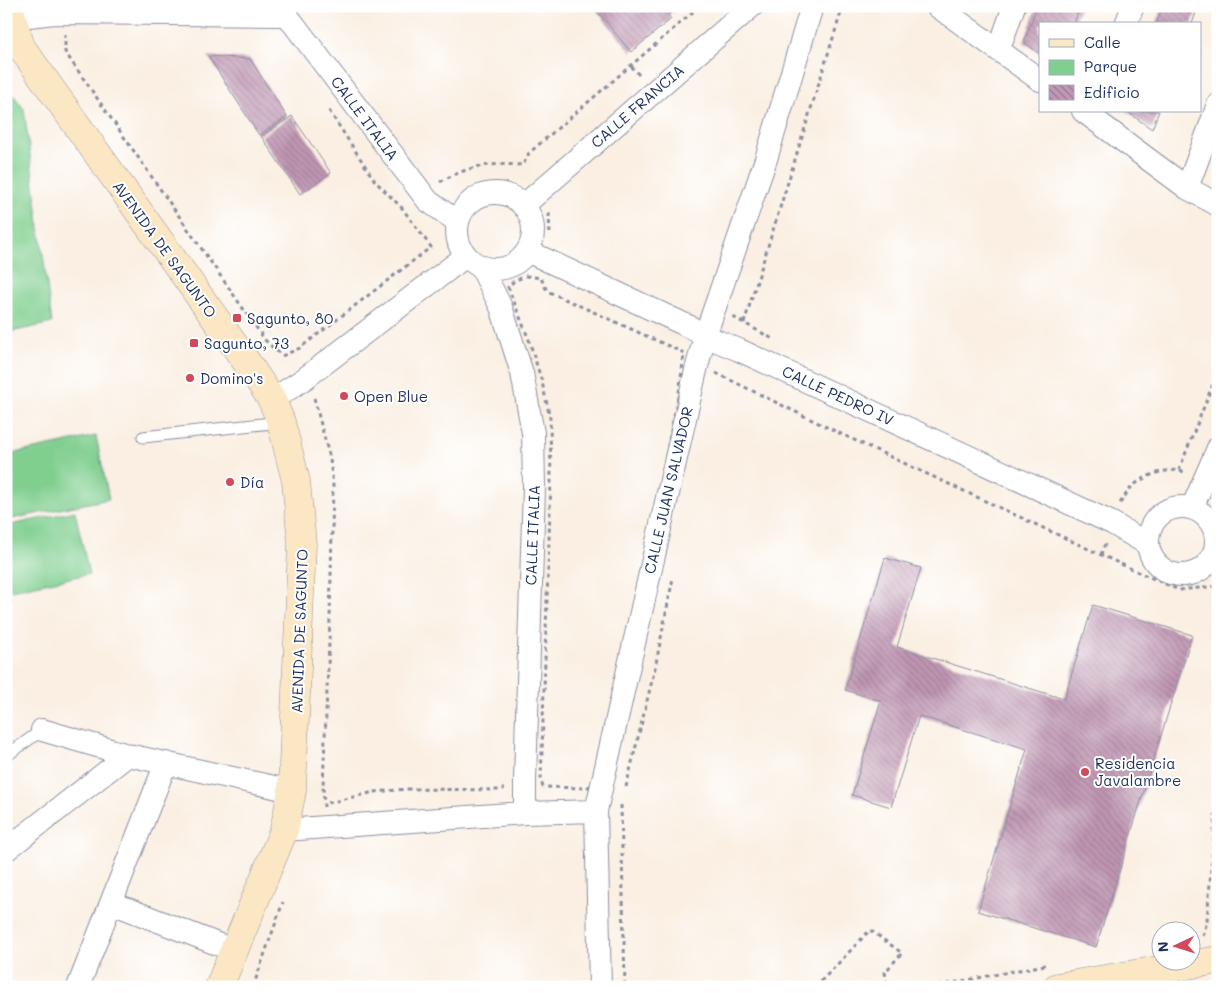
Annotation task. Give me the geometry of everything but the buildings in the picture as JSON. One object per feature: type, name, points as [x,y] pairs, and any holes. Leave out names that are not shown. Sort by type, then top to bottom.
[{"type":"main road","name":"AVENIDA DE SAGUNTO","points":[[11,12],[21,47],[250,367],[276,411],[296,481],[302,544],[292,791],[284,830],[220,987]]},
{"type":"main road","points":[[1057,987],[1218,960]]},
{"type":"street","name":"CALLE FRANCIA","points":[[522,206],[752,6]]},
{"type":"street","name":"CALLE JUAN SALVADOR","points":[[600,987],[596,811],[705,336],[766,159],[812,6]]},
{"type":"street","points":[[937,6],[1039,79]]},
{"type":"street","points":[[998,49],[1014,6]]},
{"type":"street","points":[[1127,22],[1133,6]]},
{"type":"street","points":[[11,12],[283,11]]},
{"type":"street","name":"CALLE ITALIA","points":[[283,11],[428,201],[458,222]]},
{"type":"street","points":[[1187,188],[1218,105]]},
{"type":"street","points":[[1088,113],[1187,188],[1218,205]]},
{"type":"street","points":[[502,194],[514,198],[522,206],[529,216],[532,227],[532,240],[527,251],[518,261],[507,267],[494,269],[474,261],[460,246],[457,234],[458,222],[462,212],[480,196],[502,194]]},
{"type":"street","name":"CALLE PEDRO IV","points":[[527,251],[690,327],[705,336],[748,354],[1103,518],[1147,544]]},
{"type":"street","points":[[276,411],[304,380],[474,261]]},
{"type":"street","name":"CALLE ITALIA","points":[[474,261],[501,306],[522,373],[533,433],[534,486],[525,813]]},
{"type":"street","points":[[1192,508],[1218,448]]},
{"type":"street","points":[[1192,508],[1209,520],[1214,530],[1216,540],[1215,551],[1210,560],[1210,570],[1184,576],[1173,575],[1155,564],[1147,544],[1148,533],[1160,514],[1170,509],[1192,508]]},
{"type":"street","points":[[42,730],[128,755],[292,791]]},
{"type":"street","points":[[6,850],[128,755]]},
{"type":"street","points":[[78,987],[166,763]]},
{"type":"street","points":[[284,830],[525,813],[596,811]]},
{"type":"street","points":[[112,903],[234,951]]},
{"type":"lane","points":[[143,437],[276,411]]},
{"type":"lane","points":[[6,756],[42,730]]},
{"type":"path","points":[[436,184],[456,173],[479,165],[523,165],[529,153],[700,6]]},
{"type":"path","points":[[776,341],[744,323],[843,6]]},
{"type":"path","points":[[66,36],[65,52],[265,340],[282,356],[300,348],[431,247],[402,208],[375,181],[327,107]]},
{"type":"path","points":[[526,276],[541,278],[547,291],[684,354],[680,387],[646,558],[610,726],[595,782],[586,788],[543,787],[541,781],[551,479],[550,418],[542,382],[529,340],[508,287],[514,281],[526,276]]},
{"type":"path","points":[[1179,470],[1218,371]]},
{"type":"path","points":[[714,379],[716,372],[854,440],[1179,590],[1218,586]]},
{"type":"path","points":[[313,395],[330,459],[333,486],[323,786],[324,804],[321,827]]},
{"type":"path","points":[[1118,506],[1131,488],[1156,472],[1179,470],[1204,480]]},
{"type":"path","points":[[625,987],[621,805],[655,668],[675,571]]},
{"type":"path","points":[[1203,936],[1207,921],[1218,779]]},
{"type":"path","points":[[324,804],[374,792],[408,789],[502,790],[508,784]]},
{"type":"path","points":[[253,987],[284,898]]},
{"type":"path","points":[[815,987],[870,930],[902,953],[886,972],[887,986],[889,987]]},
{"type":"green space","points":[[6,85],[24,109],[52,323],[6,333]]},
{"type":"green space","points":[[96,436],[109,499],[6,520],[6,455]]},
{"type":"green space","points":[[75,511],[89,574],[6,591],[6,526]]},
{"type":"place","name":"Sagunto, 80","points":[[237,318]]},
{"type":"place","name":"Sagunto, 73","points":[[194,343]]},
{"type":"place","name":"Domino's","points":[[190,378]]},
{"type":"place","name":"Open Blue","points":[[344,396]]},
{"type":"place","name":"Día","points":[[230,482]]},
{"type":"place","name":"Residencia Javalambre","points":[[1085,772]]}]
